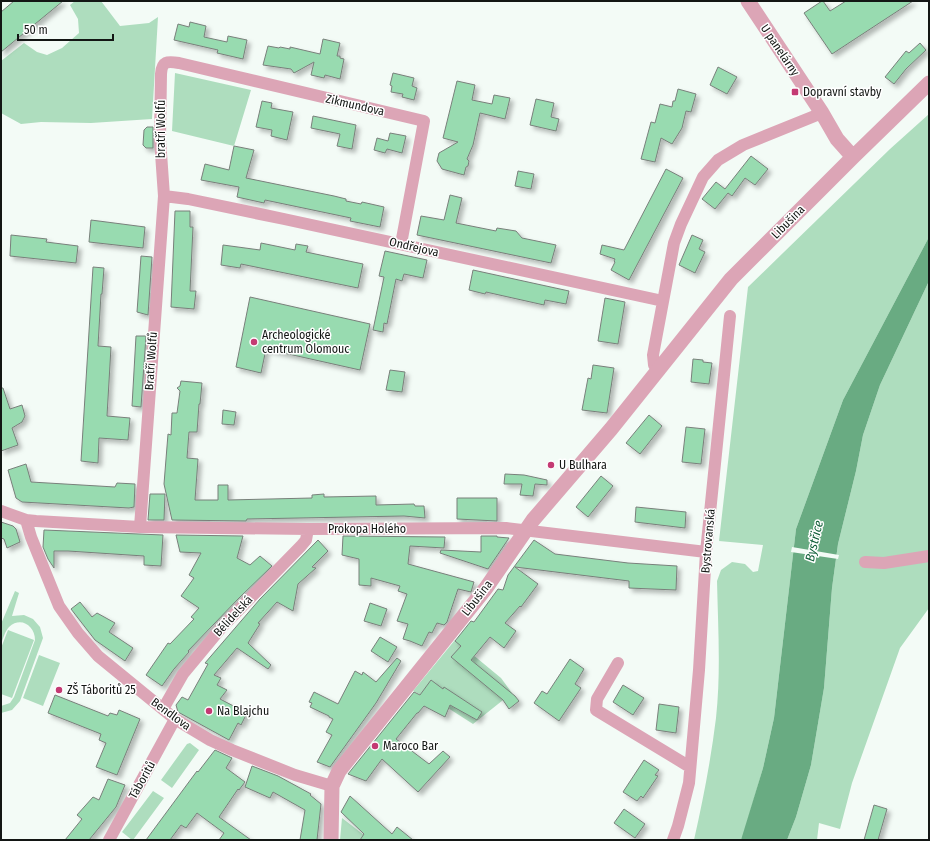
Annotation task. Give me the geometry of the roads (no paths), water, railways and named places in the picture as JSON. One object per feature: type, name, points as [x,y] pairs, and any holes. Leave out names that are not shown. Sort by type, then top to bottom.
[{"type":"street","name":"U panelárny","points":[[748,1],[822,113],[837,139],[853,157]]},
{"type":"street","name":"Zikmundova","points":[[164,64],[167,62],[179,63],[424,121],[401,244]]},
{"type":"street","name":"bratří Wolfů","points":[[164,64],[162,70],[160,139],[164,196]]},
{"type":"street","name":"Libušina","points":[[331,840],[332,786],[336,776],[481,593],[526,531],[732,279],[929,83]]},
{"type":"street","points":[[658,371],[653,361],[674,243],[697,187],[708,171],[725,155],[743,145],[822,113]]},
{"type":"street","name":"Ondřejova","points":[[164,196],[188,199],[664,301]]},
{"type":"street","name":"Bratří Wolfů","points":[[140,527],[164,196]]},
{"type":"street","name":"Bystrovanská","points":[[672,840],[678,826],[689,783],[699,670],[706,552],[730,316]]},
{"type":"street","name":"Prokopa Holého","points":[[1,511],[26,520],[140,527],[308,529],[506,528],[706,552]]},
{"type":"street","name":"Bendlova","points":[[26,520],[31,537],[59,606],[78,633],[98,656],[176,720],[210,740],[301,777],[332,786]]},
{"type":"street","name":"Bělidelská","points":[[163,709],[184,674],[222,627],[302,546],[306,540],[308,529]]},
{"type":"street","points":[[865,562],[884,563],[929,556]]},
{"type":"street","points":[[618,663],[597,699],[596,710],[690,767]]},
{"type":"street","name":"Táboritů","points":[[109,840],[176,720]]},
{"type":"water","name":"Bystřice","points":[[929,237],[929,281],[880,385],[863,435],[856,471],[838,544],[832,588],[824,688],[811,765],[796,817],[787,840],[741,840],[763,768],[774,718],[796,529],[843,400]]},
{"type":"place","name":"Dopravní stavby","points":[[795,92]]},
{"type":"place","name":"Archeologické centrum Olomouc","points":[[254,342]]},
{"type":"place","name":"U Bulhara","points":[[551,465]]},
{"type":"place","name":"ZŠ Táboritů 25","points":[[59,690]]},
{"type":"place","name":"Na Blajchu","points":[[209,711]]},
{"type":"place","name":"Maroco Bar","points":[[375,746]]}]
